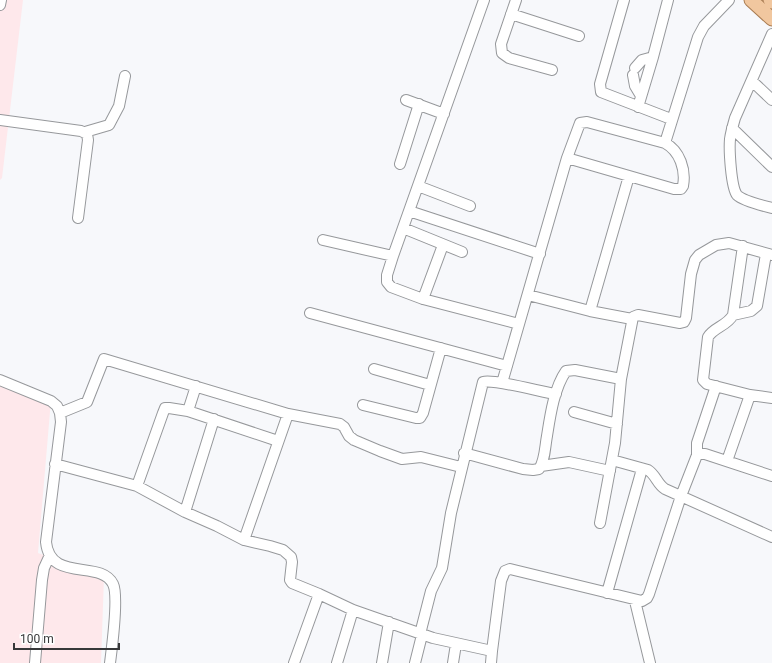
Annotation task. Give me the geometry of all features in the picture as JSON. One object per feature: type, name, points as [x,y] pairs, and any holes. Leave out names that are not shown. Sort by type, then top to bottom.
[{"type":"main road","points":[[756,2],[772,19]]},
{"type":"street","points":[[0,5],[1,0]]},
{"type":"street","points":[[484,0],[393,256],[387,275],[387,282],[389,285],[401,291],[519,324]]},
{"type":"street","points":[[516,0],[502,44],[502,53],[509,58],[552,70]]},
{"type":"street","points":[[624,0],[600,84],[600,89],[603,94],[671,119]]},
{"type":"street","points":[[638,107],[654,56],[668,0]]},
{"type":"street","points":[[665,143],[671,119],[698,37],[704,26],[729,0]]},
{"type":"street","points":[[511,14],[579,36]]},
{"type":"street","points":[[772,34],[735,118],[732,128],[730,151],[736,192],[739,197],[772,208]]},
{"type":"street","points":[[641,96],[635,86],[634,71],[642,60],[654,56]]},
{"type":"street","points":[[0,120],[85,132],[108,125],[119,106],[125,76]]},
{"type":"street","points":[[752,80],[772,100]]},
{"type":"street","points":[[406,100],[444,114]]},
{"type":"street","points":[[400,164],[418,104]]},
{"type":"street","points":[[502,383],[567,158],[580,123],[584,121],[672,146],[680,158],[684,184],[682,188],[674,189],[567,158]]},
{"type":"street","points":[[732,128],[772,167]]},
{"type":"street","points":[[78,218],[88,140],[85,132]]},
{"type":"street","points":[[590,311],[628,176]]},
{"type":"street","points":[[418,186],[470,206]]},
{"type":"street","points":[[409,211],[540,254]]},
{"type":"street","points":[[403,228],[462,252]]},
{"type":"street","points":[[324,240],[393,256]]},
{"type":"street","points":[[600,523],[615,443],[621,378],[632,319],[634,316],[638,315],[680,323],[684,322],[686,318],[690,274],[695,260],[704,252],[716,245],[729,243],[769,255],[757,306],[751,311],[733,315]]},
{"type":"street","points":[[423,298],[443,245]]},
{"type":"street","points":[[743,246],[733,315],[728,322],[712,332],[708,337],[703,380],[707,384],[750,395],[772,398]]},
{"type":"street","points":[[528,295],[590,311],[632,319]]},
{"type":"street","points":[[310,313],[507,366]]},
{"type":"street","points":[[363,405],[419,418],[423,413],[441,348]]},
{"type":"street","points":[[60,413],[87,402],[104,359],[288,414],[340,424],[354,440],[395,456],[405,459],[421,457],[461,467]]},
{"type":"street","points":[[374,369],[430,385]]},
{"type":"street","points":[[541,466],[556,394],[564,374],[569,370],[575,370],[621,378]]},
{"type":"street","points":[[0,380],[50,401],[56,406],[60,413],[60,432],[46,542],[47,550],[52,559],[67,566],[106,576],[114,585],[115,600],[110,663]]},
{"type":"street","points":[[415,663],[429,597],[442,568],[451,513],[464,453],[472,429],[483,382],[487,381],[502,383],[556,394]]},
{"type":"street","points":[[188,411],[196,386]]},
{"type":"street","points":[[490,663],[501,581],[503,574],[507,570],[514,570],[635,600],[644,600],[648,594],[681,496],[697,455],[697,443],[716,386]]},
{"type":"street","points":[[726,461],[750,395]]},
{"type":"street","points":[[137,486],[164,410],[169,408],[188,411],[278,441]]},
{"type":"street","points":[[574,412],[617,424]]},
{"type":"street","points":[[244,540],[288,414]]},
{"type":"street","points":[[185,512],[214,419]]},
{"type":"street","points":[[464,453],[523,469],[536,470],[541,466],[569,462],[610,470]]},
{"type":"street","points":[[697,455],[705,454],[772,476]]},
{"type":"street","points":[[612,460],[651,472],[661,486],[772,537]]},
{"type":"street","points":[[55,464],[137,486],[185,512],[244,540],[282,550],[291,557],[292,562],[290,580],[292,583],[353,610],[432,638],[492,651]]},
{"type":"street","points":[[607,593],[642,469]]},
{"type":"street","points":[[35,663],[42,580],[44,568],[50,555]]},
{"type":"street","points":[[294,663],[319,594]]},
{"type":"street","points":[[635,600],[650,663]]},
{"type":"street","points":[[337,663],[353,610]]},
{"type":"street","points":[[382,663],[389,622]]},
{"type":"street","points":[[453,663],[456,644]]},
{"type":"shaded area","points":[[0,0],[23,0],[2,178],[0,180]]},
{"type":"shaded area","points":[[0,386],[51,400],[38,553],[104,577],[101,663],[0,663]]}]
